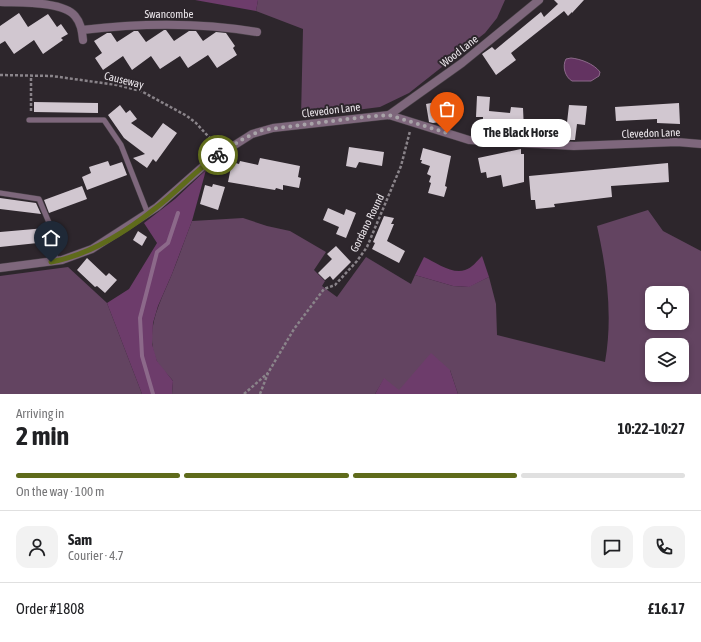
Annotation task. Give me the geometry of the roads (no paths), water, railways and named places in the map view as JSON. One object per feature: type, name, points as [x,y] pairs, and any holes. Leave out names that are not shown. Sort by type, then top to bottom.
[{"type":"street","name":"Wood Lane","points":[[389,115],[462,63],[539,0]]},
{"type":"street","points":[[0,2],[61,7],[75,16],[82,30],[83,40]]},
{"type":"street","name":"Swancombe","points":[[82,30],[139,25],[210,25],[257,32]]},
{"type":"street","name":"Clevedon Lane","points":[[0,268],[56,261],[73,257],[92,249],[148,214],[208,162],[248,136],[262,130],[389,115],[469,140],[574,146],[677,142],[701,144]]},
{"type":"lane","points":[[30,120],[104,120],[121,145],[148,214]]},
{"type":"lane","points":[[0,192],[39,199],[50,225],[56,261]]},
{"type":"waterway","points":[[153,394],[142,356],[140,318],[157,252],[168,243],[178,213]]},
{"type":"place","name":"The Black Horse","points":[[447,133]]}]
